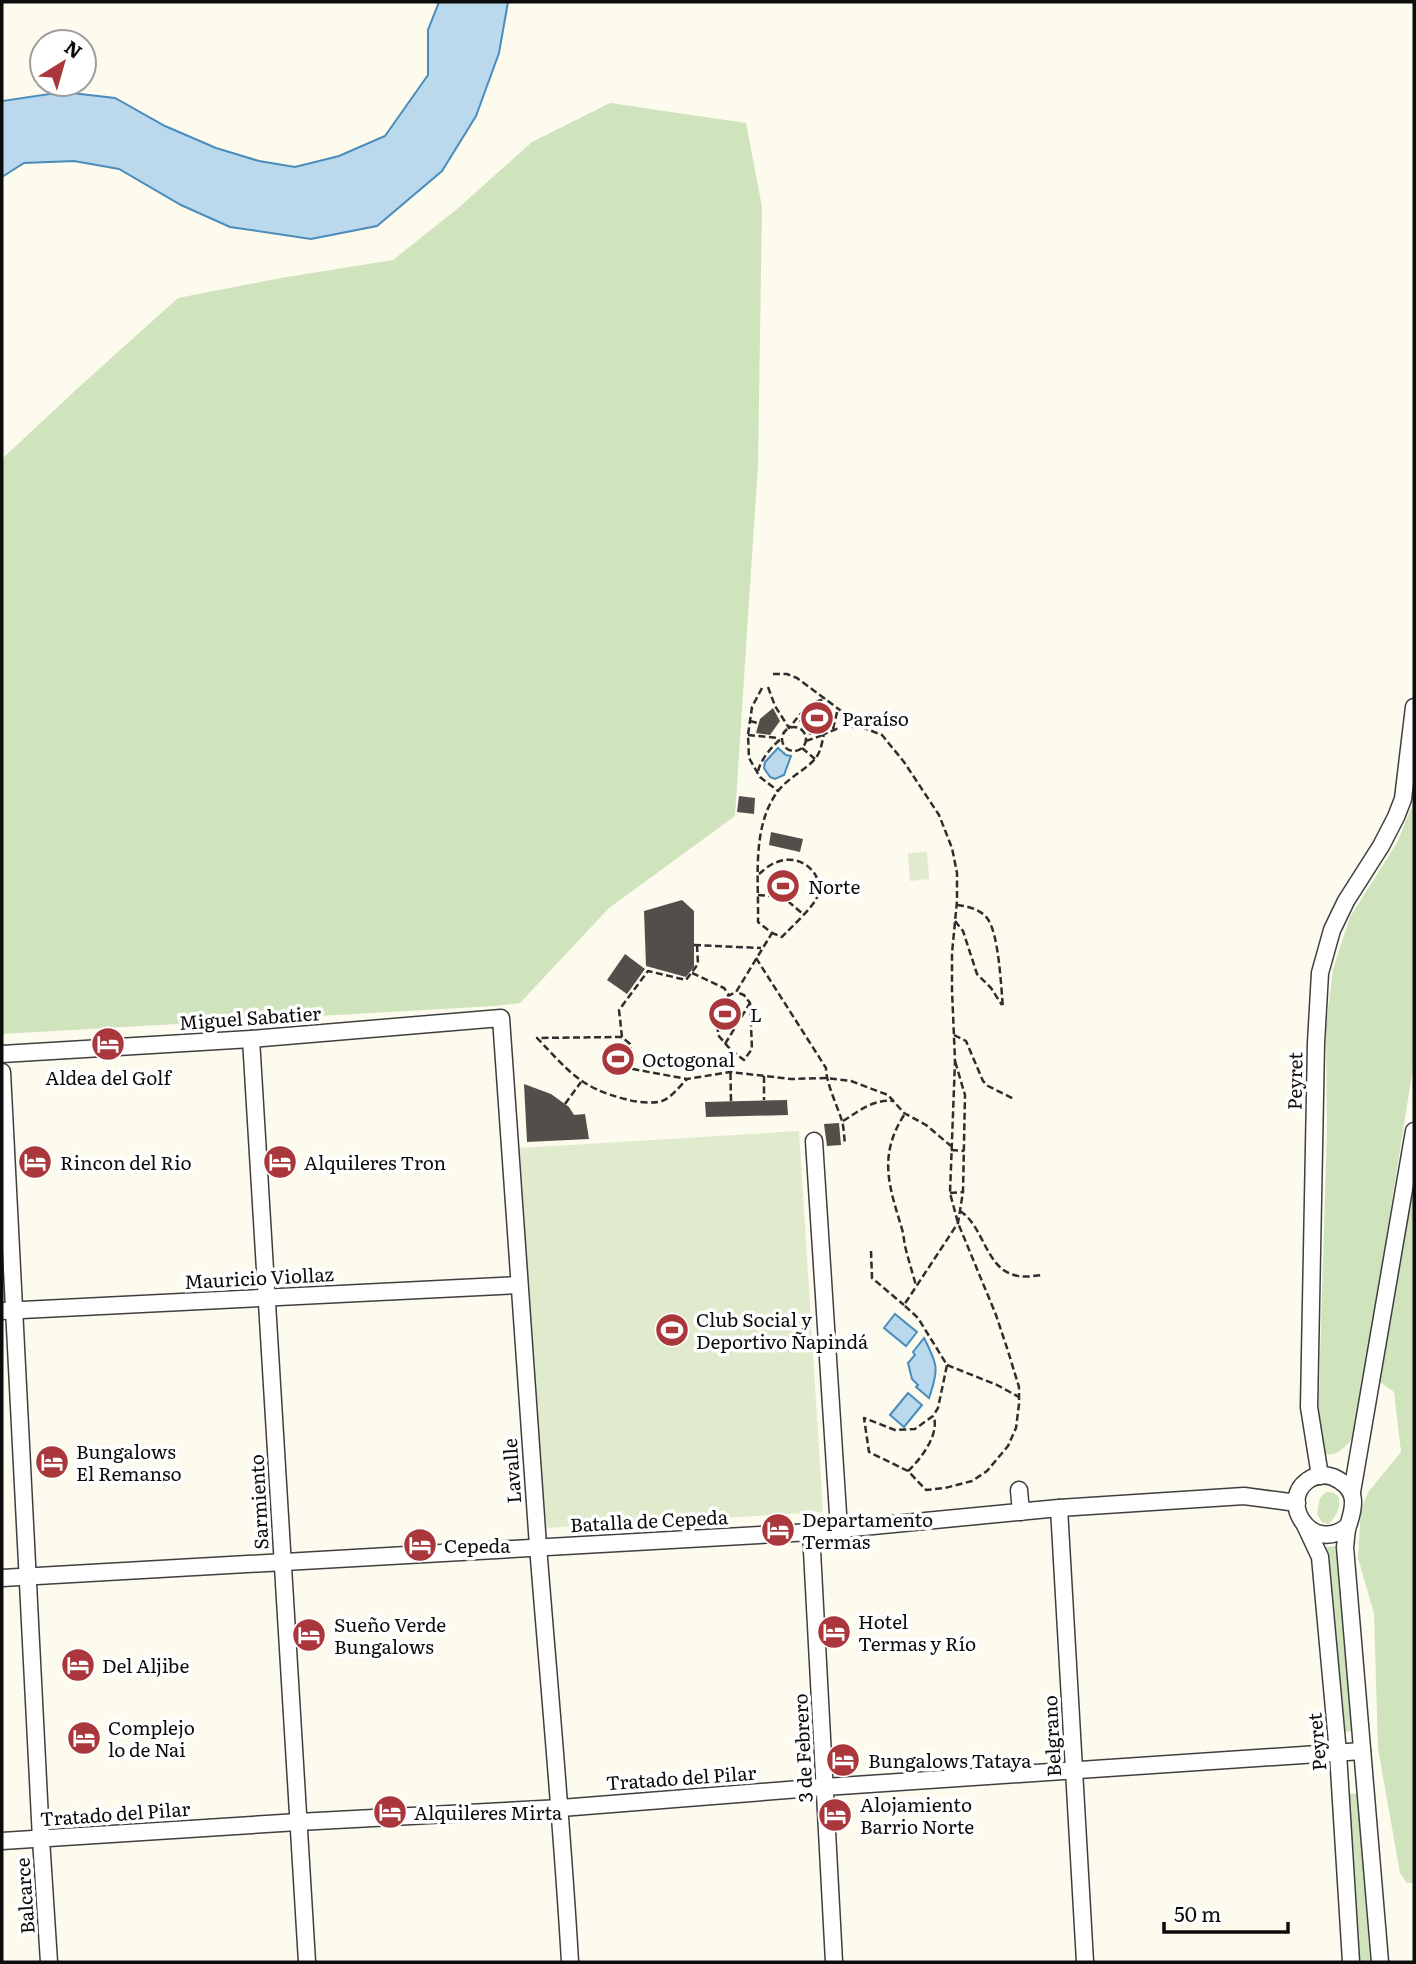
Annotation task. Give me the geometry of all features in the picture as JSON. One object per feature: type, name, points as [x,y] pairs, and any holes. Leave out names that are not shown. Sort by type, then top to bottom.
[{"type":"street","name":"Peyret","points":[[1320,1476],[1309,1408],[1316,1043],[1320,973],[1332,930],[1346,901],[1409,799],[1414,707]]},
{"type":"street","name":"Miguel Sabatier","points":[[2,1055],[251,1039],[501,1018]]},
{"type":"street","name":"Lavalle","points":[[501,1018],[518,1285],[561,1808],[570,1962]]},
{"type":"street","name":"Sarmiento","points":[[251,1039],[307,1962]]},
{"type":"street","name":"Balcarce","points":[[2,1072],[8,1311],[28,1576],[49,1962]]},
{"type":"street","points":[[1352,1492],[1343,1482],[1328,1475],[1320,1476],[1306,1482],[1298,1491],[1296,1507],[1304,1522],[1315,1533],[1330,1536],[1339,1534],[1352,1518],[1352,1492],[1414,1130]]},
{"type":"street","points":[[814,1141],[839,1529]]},
{"type":"street","name":"Mauricio Viollaz","points":[[8,1311],[518,1285]]},
{"type":"street","points":[[1019,1490],[1021,1512]]},
{"type":"street","name":"Batalla de Cepeda","points":[[2,1578],[811,1532],[1059,1508],[1244,1496],[1297,1503]]},
{"type":"street","name":"Belgrano","points":[[1059,1508],[1085,1962]]},
{"type":"street","name":"Peyret","points":[[1304,1522],[1320,1558],[1338,1753],[1351,1962]]},
{"type":"street","points":[[1347,1527],[1345,1547],[1380,1962]]},
{"type":"street","name":"3 de Febrero","points":[[811,1532],[834,1962]]},
{"type":"street","name":"Tratado del Pilar","points":[[2,1841],[561,1808],[825,1787],[1362,1751]]},
{"type":"path","points":[[773,674],[787,674],[797,678],[864,728],[881,735],[910,771],[939,815],[952,848],[957,873],[957,905],[952,990],[955,1061],[950,1193],[958,1223],[996,1315],[1019,1387],[1019,1397],[1016,1428],[1008,1446],[987,1471],[972,1481],[926,1490],[908,1471],[869,1452],[864,1418],[895,1430],[915,1429],[933,1416],[938,1408],[947,1364]]},
{"type":"path","points":[[768,687],[775,706],[789,728]]},
{"type":"path","points":[[762,688],[752,707],[748,735],[749,758],[758,773],[778,792]]},
{"type":"path","points":[[758,773],[759,766],[774,745],[807,706],[826,699]]},
{"type":"path","points":[[832,731],[838,708]]},
{"type":"path","points":[[750,721],[758,723]]},
{"type":"path","points":[[806,741],[844,726],[864,728]]},
{"type":"path","points":[[782,738],[784,746],[790,751],[803,748],[806,735],[801,729],[789,728]]},
{"type":"path","points":[[758,874],[776,862],[792,859],[806,864],[814,873],[819,886],[817,898],[782,937],[758,922],[758,874],[759,839],[762,821],[778,792],[815,759],[824,734]]},
{"type":"path","points":[[748,735],[782,738]]},
{"type":"path","points":[[803,748],[815,759]]},
{"type":"path","points":[[758,895],[783,897],[803,914]]},
{"type":"path","points":[[955,921],[963,931],[977,974],[991,988],[1003,1008],[994,931],[987,917],[970,907],[957,905]]},
{"type":"path","points":[[736,992],[744,995],[750,1003],[752,1049],[744,1060],[718,1035],[718,1002],[736,992],[772,933]]},
{"type":"path","points":[[622,1037],[619,1010],[648,971],[686,980],[698,964],[696,945],[762,948]]},
{"type":"path","points":[[756,958],[826,1068],[826,1078],[842,1121],[845,1144]]},
{"type":"path","points":[[692,973],[724,988],[729,995]]},
{"type":"path","points":[[725,1044],[750,1003]]},
{"type":"path","points":[[954,1035],[966,1041],[983,1081],[1014,1099]]},
{"type":"path","points":[[687,1079],[663,1101],[636,1102],[607,1095],[581,1082],[537,1038],[622,1037],[630,1044],[634,1069],[687,1079],[730,1072],[851,1082],[888,1096],[904,1113],[926,1125],[951,1148],[964,1151]]},
{"type":"path","points":[[730,1049],[731,1101]]},
{"type":"path","points":[[904,1305],[958,1223],[963,1192],[965,1095],[955,1061]]},
{"type":"path","points":[[764,1076],[764,1100]]},
{"type":"path","points":[[565,1104],[581,1082]]},
{"type":"path","points":[[842,1121],[873,1102],[893,1101]]},
{"type":"path","points":[[904,1113],[896,1126],[887,1171],[916,1286]]},
{"type":"path","points":[[950,1193],[963,1192]]},
{"type":"path","points":[[960,1211],[974,1223],[992,1258],[1002,1270],[1018,1276],[1042,1275]]},
{"type":"path","points":[[870,1251],[872,1278],[918,1318],[947,1364],[1019,1397]]},
{"type":"path","points":[[908,1471],[920,1460],[928,1447],[936,1421],[933,1416]]},
{"type":"green space","points":[[610,103],[746,123],[762,207],[758,464],[735,816],[609,908],[520,1003],[2,1034],[2,459],[178,298],[393,260],[457,209],[532,142]]},
{"type":"green space","points":[[1414,806],[1414,1061],[1355,1436],[1340,1451],[1326,1454],[1321,1452],[1318,1426],[1327,1129],[1326,1025],[1333,969],[1350,917],[1398,841]]},
{"type":"green space","points":[[927,852],[929,879],[910,881],[908,853]]},
{"type":"green space","name":"Club Social y Deportivo Ñapindá","points":[[799,1131],[823,1512],[544,1528],[520,1148]]},
{"type":"green space","points":[[1414,1186],[1414,1883],[1407,1883],[1400,1873],[1378,1748],[1374,1613],[1358,1558],[1361,1509],[1369,1491],[1401,1452],[1394,1392],[1379,1381]]},
{"type":"green space","points":[[1326,1492],[1337,1495],[1339,1500],[1338,1510],[1328,1524],[1322,1522],[1317,1514],[1320,1498]]},
{"type":"green space","points":[[1336,1546],[1353,1731],[1344,1732],[1326,1547]]},
{"type":"green space","points":[[1358,1793],[1370,1962],[1360,1962],[1349,1794]]},
{"type":"water","points":[[439,2],[508,2],[499,53],[476,116],[442,171],[377,226],[311,239],[230,227],[181,205],[119,169],[74,161],[24,163],[2,177],[2,101],[28,97],[115,98],[165,126],[216,148],[259,161],[295,167],[339,156],[385,136],[428,75],[428,30]]},
{"type":"water","name":"Paraíso","points":[[818,706],[828,709],[830,720],[827,725],[810,734],[800,721]]},
{"type":"water","name":"Paraíso","points":[[778,748],[791,756],[784,775],[775,779],[770,777],[764,768],[765,762]]},
{"type":"water","points":[[895,1314],[917,1332],[906,1346],[884,1328]]},
{"type":"water","points":[[924,1338],[936,1367],[929,1398],[916,1387],[918,1385],[912,1379],[908,1363]]},
{"type":"water","points":[[908,1393],[922,1405],[904,1427],[890,1415]]},
{"type":"building","points":[[773,708],[780,721],[770,735],[756,733],[760,719]]},
{"type":"building","points":[[739,796],[755,798],[754,814],[737,812]]},
{"type":"building","points":[[771,832],[803,839],[800,852],[769,845]]},
{"type":"building","points":[[682,900],[694,911],[694,967],[686,977],[646,966],[644,911]]},
{"type":"building","points":[[625,954],[645,969],[627,994],[607,980]]},
{"type":"building","points":[[524,1084],[551,1094],[569,1107],[574,1115],[585,1114],[589,1139],[527,1142]]},
{"type":"building","points":[[787,1100],[788,1115],[706,1117],[705,1102]]},
{"type":"building","points":[[839,1123],[841,1145],[827,1146],[824,1124]]},
{"type":"place","name":"Paraíso","points":[[817,718]]},
{"type":"place","name":"Norte","points":[[783,886]]},
{"type":"place","name":"L","points":[[725,1014]]},
{"type":"place","name":"Aldea del Golf","points":[[108,1044]]},
{"type":"place","name":"Octogonal","points":[[618,1059]]},
{"type":"place","name":"Rincon del Rio","points":[[35,1162]]},
{"type":"place","name":"Alquileres Tron","points":[[280,1162]]},
{"type":"place","name":"Club Social y Deportivo Ñapindá","points":[[672,1330]]},
{"type":"place","name":"Bungalows El Remanso","points":[[52,1462]]},
{"type":"place","name":"Departamento Termas","points":[[778,1530]]},
{"type":"place","name":"Cepeda","points":[[420,1545]]},
{"type":"place","name":"Hotel Termas y Río","points":[[834,1632]]},
{"type":"place","name":"Sueño Verde Bungalows","points":[[309,1635]]},
{"type":"place","name":"Del Aljibe","points":[[78,1665]]},
{"type":"place","name":"Complejo lo de Nai","points":[[84,1738]]},
{"type":"place","name":"Bungalows Tataya","points":[[843,1760]]},
{"type":"place","name":"Alquileres Mirta","points":[[390,1812]]},
{"type":"place","name":"Alojamiento Barrio Norte","points":[[835,1815]]}]
